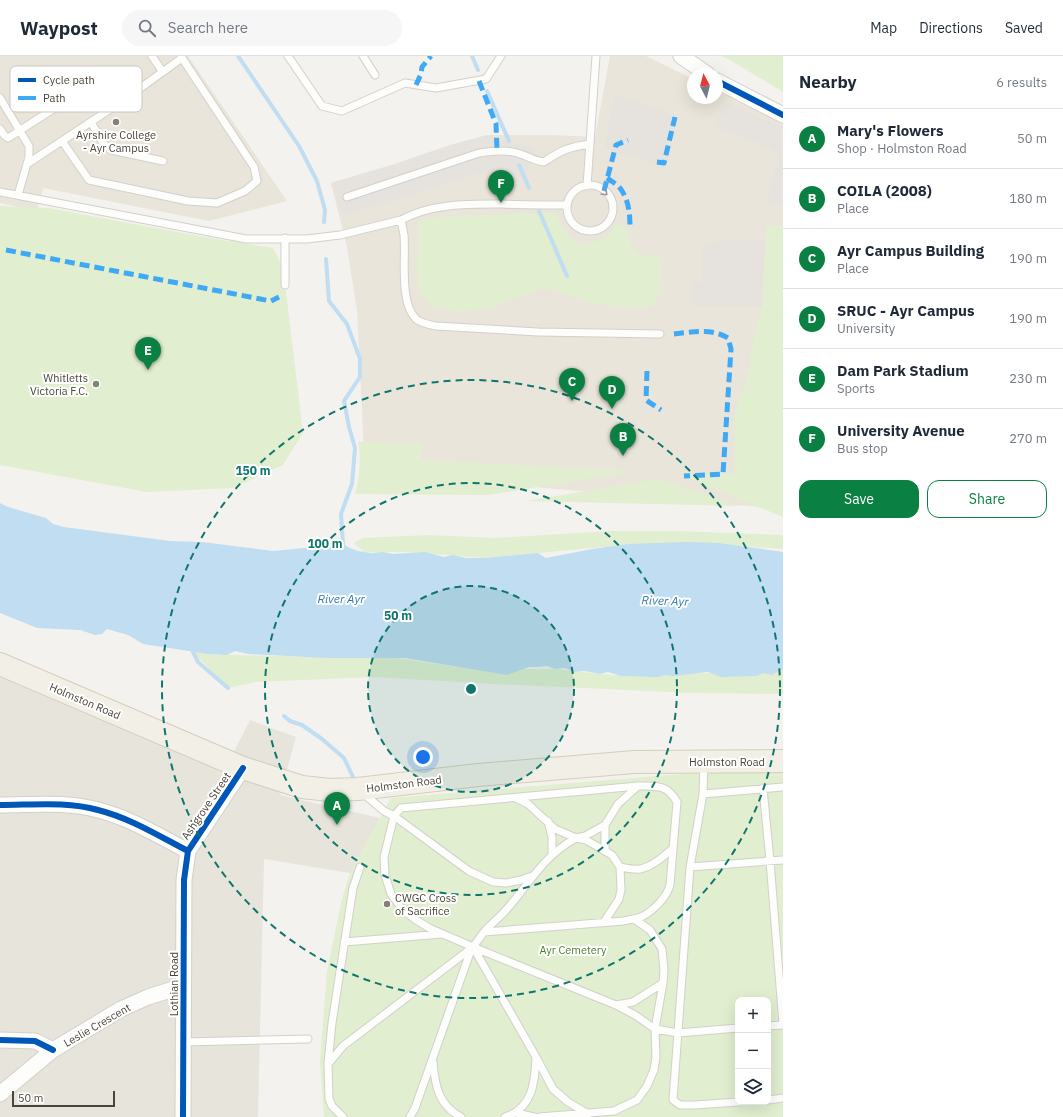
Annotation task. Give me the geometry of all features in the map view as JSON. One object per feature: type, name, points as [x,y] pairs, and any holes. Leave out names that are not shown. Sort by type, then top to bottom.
[{"type":"main road","name":"Holmston Road","points":[[0,664],[243,768],[302,787],[330,790],[358,789],[478,775],[626,763],[783,761]]},
{"type":"street","points":[[681,56],[698,68]]},
{"type":"street","points":[[723,84],[783,115]]},
{"type":"street","name":"Ashgrove Street","points":[[0,805],[69,804],[98,810],[128,821],[188,851],[243,768]]},
{"type":"street","name":"Lothian Road","points":[[183,1117],[184,880],[188,851]]},
{"type":"street","name":"Leslie Crescent","points":[[0,1094],[53,1050],[121,1010],[148,997],[183,986]]},
{"type":"street","points":[[0,1040],[35,1041],[53,1050]]},
{"type":"lane","points":[[152,56],[162,71]]},
{"type":"lane","points":[[288,56],[322,106],[342,111],[405,83],[436,88],[486,79],[501,56]]},
{"type":"lane","points":[[363,56],[376,75]]},
{"type":"lane","points":[[587,186],[596,56]]},
{"type":"lane","points":[[62,141],[89,180],[188,201],[217,203],[245,191],[257,181],[254,167],[181,57],[142,86]]},
{"type":"lane","points":[[0,98],[29,146],[28,164],[18,195]]},
{"type":"lane","points":[[0,129],[8,138],[48,112]]},
{"type":"lane","points":[[28,164],[106,112]]},
{"type":"lane","points":[[91,122],[103,143],[111,150],[163,161]]},
{"type":"lane","points":[[347,197],[478,153],[497,150],[522,154],[535,161],[544,162],[558,152],[573,146],[590,144]]},
{"type":"lane","points":[[587,186],[602,188],[608,194],[613,208],[612,216],[602,228],[588,231],[575,225],[570,220],[567,213],[569,198],[573,192],[579,188],[587,186]]},
{"type":"lane","points":[[0,192],[246,239],[307,238],[340,235],[401,220],[409,215],[426,210],[451,205],[567,206]]},
{"type":"lane","points":[[401,220],[404,234],[406,293],[409,309],[417,319],[427,324],[436,326],[538,332],[660,334]]},
{"type":"lane","points":[[285,238],[285,285]]},
{"type":"lane","points":[[704,762],[703,794],[690,867],[673,1100],[680,1105],[735,1102]]},
{"type":"lane","points":[[328,1064],[343,1046],[473,947],[484,932],[506,910],[532,876],[552,854],[560,847],[576,838],[585,836],[605,825],[618,804],[638,786]]},
{"type":"lane","points":[[484,932],[634,919],[642,917],[659,904],[669,891],[677,802],[673,795],[665,788],[657,786],[638,786],[401,808],[394,816],[384,857],[385,875],[391,894],[403,910],[431,929],[616,1005],[635,1015],[655,1029],[678,1032],[735,1028]]},
{"type":"lane","points":[[703,794],[783,786]]},
{"type":"lane","points":[[763,788],[783,1025],[771,1026]]},
{"type":"lane","points":[[358,789],[384,811],[394,816],[469,871],[493,882],[506,883],[532,876]]},
{"type":"lane","points":[[513,797],[528,804],[555,829],[576,838],[586,840],[612,855],[620,867],[621,890],[619,899],[604,922]]},
{"type":"lane","points":[[548,821],[552,837],[552,854]]},
{"type":"lane","points":[[605,825],[605,851]]},
{"type":"lane","points":[[620,867],[639,870],[663,858],[673,848]]},
{"type":"lane","points":[[690,867],[783,860]]},
{"type":"lane","points":[[343,1117],[332,1106],[329,1099],[328,1064],[332,1024],[344,942],[353,888],[360,867]]},
{"type":"lane","points":[[539,1117],[614,1111],[637,1100],[647,1086],[654,1070],[656,1057],[655,1029],[664,970],[662,949],[650,930],[634,919]]},
{"type":"lane","points":[[344,942],[444,934]]},
{"type":"lane","points":[[473,947],[553,1089],[568,1102],[589,1114]]},
{"type":"lane","points":[[410,1117],[415,1108],[473,947]]},
{"type":"lane","points":[[616,1005],[633,1002],[663,983]]},
{"type":"lane","points":[[183,1042],[308,1039]]},
{"type":"lane","points":[[516,1113],[531,1093],[535,1075],[536,1057]]},
{"type":"lane","points":[[433,1059],[434,1077],[439,1096],[447,1106],[461,1117]]},
{"type":"lane","points":[[771,1100],[783,1098]]},
{"type":"lane","points":[[505,1117],[516,1113],[534,1117]]},
{"type":"shaded area","name":"Ayrshire College - Ayr Campus","points":[[0,56],[188,56],[287,201],[209,221],[43,188],[37,211],[0,203]]},
{"type":"shaded area","points":[[610,56],[646,56],[687,76],[687,104],[723,104],[723,94],[783,122],[783,509],[365,472],[357,311],[347,247],[331,183],[395,164],[447,146],[487,135],[555,135],[595,137]]},
{"type":"shaded area","points":[[615,95],[652,106],[678,118],[665,170],[648,161],[617,153],[604,146]]},
{"type":"shaded area","points":[[725,103],[783,127],[783,208],[768,202],[769,186],[780,158],[778,154],[768,148],[715,126]]},
{"type":"shaded area","points":[[487,135],[535,148],[525,179],[507,172],[499,171],[477,174],[342,216],[331,183],[395,164],[447,146]]},
{"type":"shaded area","points":[[765,240],[762,306],[692,306],[693,282],[703,282],[703,246],[713,245],[714,241]]},
{"type":"shaded area","points":[[0,677],[224,771],[250,720],[296,737],[280,795],[380,818],[350,873],[264,859],[258,1117],[0,1117]]},
{"type":"green space","points":[[721,56],[783,56],[783,92],[730,60]]},
{"type":"green space","points":[[0,206],[48,208],[204,237],[273,248],[283,267],[303,433],[283,465],[233,488],[147,492],[0,465]]},
{"type":"green space","points":[[556,212],[565,231],[580,245],[596,242],[609,235],[615,224],[626,227],[632,248],[641,255],[660,255],[662,278],[660,289],[653,306],[636,309],[609,306],[592,303],[550,289],[538,290],[492,307],[469,311],[450,311],[432,307],[418,292],[418,221],[435,217]]},
{"type":"green space","points":[[774,225],[783,226],[783,470],[767,472],[783,471],[783,517],[684,476],[735,473],[734,416],[751,365],[750,357],[762,306],[766,227]]},
{"type":"green space","points":[[358,442],[421,443],[421,460],[635,471],[488,495],[355,494],[360,468]]},
{"type":"green space","points":[[659,479],[739,506],[526,501]]},
{"type":"green space","points":[[610,531],[675,531],[783,535],[783,549],[741,546],[602,547],[484,558],[406,552],[364,552],[354,543],[363,538],[428,535],[496,538]]},
{"type":"green space","points":[[192,651],[227,655],[396,658],[498,673],[524,669],[555,669],[631,676],[783,670],[783,694],[690,693],[373,677],[255,682],[228,688]]},
{"type":"green space","name":"Ayr Cemetery","points":[[783,769],[783,1117],[324,1117],[320,1061],[327,971],[342,899],[350,873],[391,798],[694,773]]},
{"type":"water","name":"River Ayr","points":[[0,503],[8,507],[46,518],[53,524],[64,527],[170,541],[202,542],[273,551],[326,546],[338,549],[343,544],[358,551],[371,553],[383,552],[393,554],[425,552],[444,557],[453,555],[466,558],[484,558],[538,553],[546,558],[592,549],[629,544],[686,542],[718,543],[783,552],[783,670],[780,670],[772,675],[764,673],[756,676],[721,677],[708,672],[673,676],[665,675],[658,677],[621,676],[608,672],[600,674],[585,671],[574,672],[565,668],[555,669],[547,666],[529,667],[507,675],[405,658],[328,658],[248,654],[235,651],[227,655],[208,654],[143,644],[128,635],[107,629],[102,634],[95,635],[80,630],[37,628],[0,613]]},
{"type":"waterway","points":[[238,56],[299,146],[317,181],[325,210],[324,222]]},
{"type":"waterway","points":[[472,56],[478,70]]},
{"type":"waterway","points":[[487,91],[509,141]]},
{"type":"waterway","points":[[519,165],[529,188]]},
{"type":"waterway","points":[[539,211],[567,276]]},
{"type":"waterway","points":[[326,259],[329,301],[347,324],[360,359],[360,377],[344,401],[355,448],[352,484],[341,514],[343,549]]},
{"type":"waterway","points":[[191,648],[198,662],[228,688]]},
{"type":"waterway","points":[[284,716],[290,721],[302,725],[322,739],[344,758],[353,777]]},
{"type":"marked path","points":[[416,85],[421,74],[422,67],[431,56]]},
{"type":"marked path","points":[[479,81],[496,124],[497,150]]},
{"type":"marked path","points":[[657,162],[664,163],[675,117]]},
{"type":"marked path","points":[[604,191],[616,145],[628,140]]},
{"type":"marked path","points":[[607,178],[619,187],[625,197],[629,212],[630,228]]},
{"type":"marked path","points":[[6,250],[271,301],[279,297]]},
{"type":"marked path","points":[[674,334],[688,332],[715,333],[728,338],[731,349],[723,474],[684,476]]},
{"type":"marked path","points":[[647,371],[646,400],[661,410]]},
{"type":"cycle path","points":[[723,84],[783,115]]},
{"type":"cycle path","points":[[0,805],[62,804],[86,807],[110,813],[188,851],[243,768]]},
{"type":"cycle path","points":[[183,1117],[184,880],[188,851]]},
{"type":"cycle path","points":[[0,1040],[35,1041],[53,1050]]},
{"type":"place","name":"Ayrshire College - Ayr Campus","points":[[116,122]]},
{"type":"place","name":"University Avenue","points":[[501,203]]},
{"type":"place","name":"Dam Park Stadium","points":[[148,370]]},
{"type":"place","name":"Whitletts Victoria F.C.","points":[[96,384]]},
{"type":"place","name":"Ayr Campus Building","points":[[572,401]]},
{"type":"place","name":"SRUC - Ayr Campus","points":[[612,409]]},
{"type":"place","name":"COILA (2008)","points":[[623,456]]},
{"type":"place","name":"Mary's Flowers","points":[[337,825]]},
{"type":"place","name":"CWGC Cross of Sacrifice","points":[[387,904]]}]
